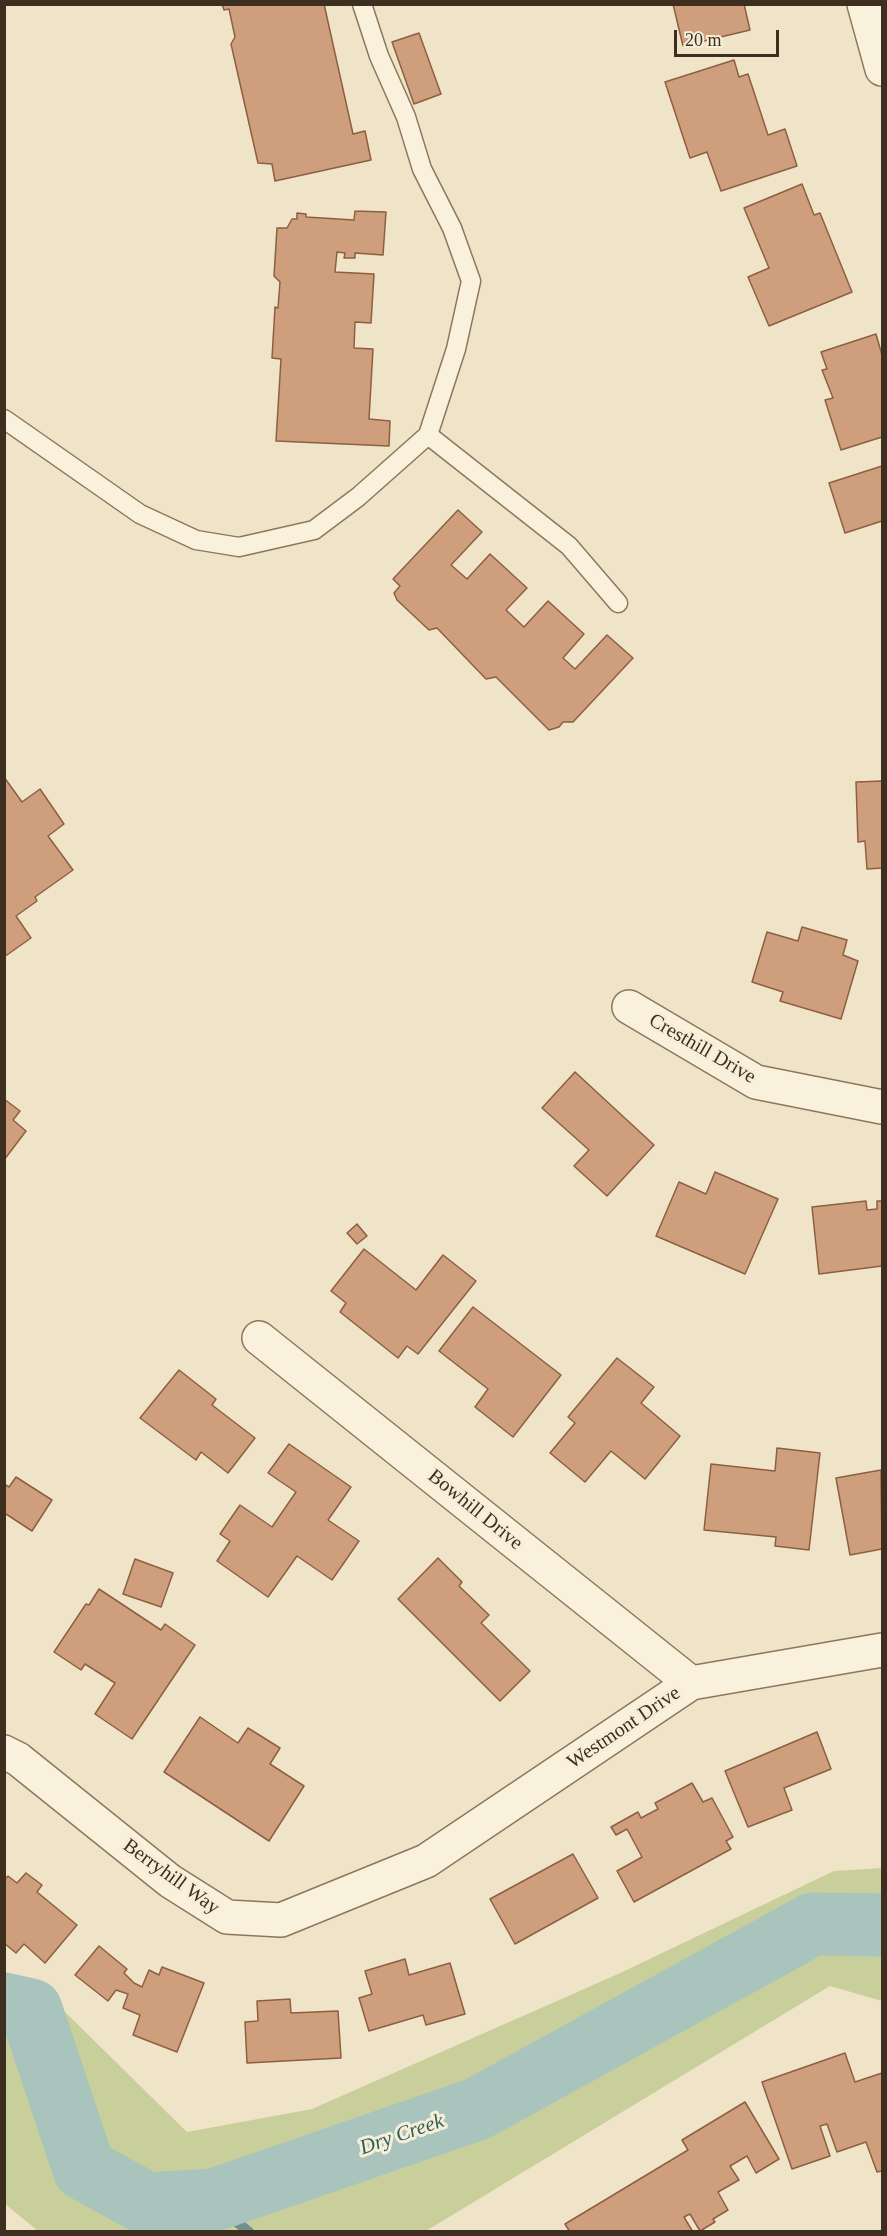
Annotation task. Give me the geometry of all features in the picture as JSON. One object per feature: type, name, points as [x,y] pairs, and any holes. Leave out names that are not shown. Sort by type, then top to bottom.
[{"type":"street","points":[[864,4],[882,69]]},
{"type":"street","name":"Cresthill Drive","points":[[628,1007],[756,1082],[882,1107]]},
{"type":"street","name":"Bowhill Drive","points":[[260,1338],[691,1683]]},
{"type":"street","name":"Westmont Drive","points":[[426,1861],[691,1683],[882,1650]]},
{"type":"street","name":"Berryhill Way","points":[[4,1752],[18,1759],[170,1881],[227,1917],[281,1920],[426,1861]]},
{"type":"lane","points":[[4,419],[140,514],[196,540],[239,547],[314,530],[358,497],[428,435],[456,349],[471,281],[452,228],[422,169],[406,117],[379,56],[362,4]]},
{"type":"lane","points":[[428,435],[568,546],[618,603]]},
{"type":"green space","points":[[882,1868],[882,2001],[830,1986],[426,2231],[38,2231],[5,2204],[5,1977],[58,2005],[187,2132],[312,2109],[618,1974],[834,1871]]},
{"type":"building","points":[[222,4],[324,4],[353,134],[365,131],[371,160],[275,181],[272,164],[258,163],[231,44],[235,37],[229,9],[224,10]]},
{"type":"building","points":[[673,4],[744,4],[750,30],[683,46]]},
{"type":"building","points":[[419,33],[441,94],[414,104],[392,42]]},
{"type":"building","points":[[734,60],[739,77],[748,74],[768,135],[785,129],[797,166],[721,191],[707,152],[690,158],[665,82]]},
{"type":"building","points":[[802,184],[814,215],[820,213],[852,292],[769,326],[748,277],[769,268],[744,208]]},
{"type":"building","points":[[355,211],[386,212],[383,255],[355,253],[355,258],[344,258],[345,253],[337,252],[335,272],[374,274],[371,323],[355,322],[354,348],[373,349],[369,419],[390,421],[389,446],[276,441],[281,359],[272,358],[275,307],[278,308],[280,282],[274,276],[277,228],[287,228],[292,219],[297,219],[297,213],[306,214],[306,217],[354,220]]},
{"type":"building","points":[[876,334],[882,355],[882,437],[841,450],[825,400],[833,398],[822,370],[827,369],[821,352]]},
{"type":"building","points":[[882,466],[882,521],[845,533],[829,483]]},
{"type":"building","points":[[458,510],[482,532],[451,565],[467,579],[490,554],[527,588],[506,610],[524,627],[548,601],[584,634],[563,658],[575,669],[607,635],[633,658],[573,722],[563,722],[559,727],[549,730],[496,677],[486,679],[437,628],[429,630],[397,600],[394,593],[400,586],[393,579]]},
{"type":"building","points":[[4,777],[22,802],[40,789],[64,824],[48,836],[73,870],[35,897],[37,901],[16,916],[31,938],[4,957]]},
{"type":"building","points":[[882,781],[882,868],[867,869],[865,841],[858,842],[856,782]]},
{"type":"building","points":[[802,927],[847,940],[843,955],[858,961],[841,1019],[780,1001],[783,992],[752,982],[767,932],[798,941]]},
{"type":"building","points":[[575,1072],[654,1145],[607,1196],[574,1166],[589,1150],[542,1108]]},
{"type":"building","points":[[4,1099],[20,1111],[13,1120],[26,1131],[4,1160]]},
{"type":"building","points":[[715,1172],[778,1199],[745,1274],[656,1236],[679,1182],[706,1194]]},
{"type":"building","points":[[866,1201],[867,1210],[877,1209],[877,1201],[882,1201],[882,1266],[819,1274],[812,1207]]},
{"type":"building","points":[[357,1224],[367,1236],[357,1244],[347,1233]]},
{"type":"building","points":[[364,1249],[416,1290],[443,1255],[476,1281],[418,1354],[407,1346],[398,1358],[340,1312],[346,1303],[331,1291]]},
{"type":"building","points":[[473,1307],[561,1375],[513,1437],[475,1407],[488,1389],[439,1351]]},
{"type":"building","points":[[617,1358],[654,1387],[641,1403],[680,1436],[645,1479],[611,1451],[585,1482],[550,1453],[575,1423],[568,1417]]},
{"type":"building","points":[[179,1370],[216,1399],[212,1405],[255,1438],[228,1473],[201,1452],[196,1460],[140,1418]]},
{"type":"building","points":[[289,1444],[351,1487],[328,1520],[359,1541],[332,1580],[297,1556],[268,1597],[217,1561],[230,1541],[220,1534],[240,1505],[272,1527],[296,1492],[268,1473]]},
{"type":"building","points":[[777,1448],[820,1453],[809,1550],[775,1546],[776,1537],[704,1530],[711,1464],[775,1471]]},
{"type":"building","points":[[881,1470],[882,1549],[850,1555],[836,1478]]},
{"type":"building","points":[[16,1477],[52,1500],[32,1531],[6,1514],[4,1516],[4,1484],[9,1487]]},
{"type":"building","points":[[438,1558],[462,1582],[459,1586],[489,1615],[481,1623],[530,1671],[500,1701],[398,1599]]},
{"type":"building","points":[[135,1559],[173,1573],[161,1607],[123,1594]]},
{"type":"building","points":[[99,1589],[161,1630],[165,1624],[195,1645],[132,1739],[95,1714],[115,1683],[85,1664],[81,1670],[54,1652],[86,1604],[89,1605]]},
{"type":"building","points":[[200,1717],[238,1743],[248,1728],[280,1748],[270,1764],[304,1786],[269,1841],[164,1772]]},
{"type":"building","points":[[817,1732],[831,1769],[784,1788],[792,1810],[748,1827],[725,1771]]},
{"type":"building","points":[[692,1783],[703,1802],[712,1798],[733,1837],[726,1841],[731,1849],[634,1902],[617,1871],[642,1857],[627,1829],[616,1835],[611,1827],[638,1812],[641,1818],[658,1809],[655,1803]]},
{"type":"building","points":[[573,1854],[598,1898],[515,1944],[490,1899]]},
{"type":"building","points":[[26,1873],[42,1885],[37,1892],[77,1925],[45,1963],[24,1944],[16,1953],[4,1943],[4,1880],[8,1876],[17,1883]]},
{"type":"building","points":[[99,1946],[127,1969],[124,1973],[142,1987],[149,1970],[159,1975],[162,1967],[204,1983],[177,2052],[133,2035],[140,2015],[123,2008],[128,1994],[116,1990],[108,2001],[75,1975]]},
{"type":"building","points":[[405,1959],[409,1975],[450,1963],[465,2014],[426,2025],[423,2015],[369,2031],[359,1998],[372,1994],[365,1971]]},
{"type":"building","points":[[290,1999],[291,2013],[338,2011],[341,2058],[247,2063],[245,2022],[258,2021],[257,2001]]},
{"type":"building","points":[[845,2053],[855,2082],[882,2073],[882,2171],[877,2172],[866,2142],[837,2152],[827,2124],[820,2126],[830,2156],[792,2169],[762,2082]]},
{"type":"building","points":[[745,2102],[779,2159],[756,2173],[747,2156],[730,2166],[739,2180],[718,2192],[728,2210],[713,2219],[715,2222],[700,2231],[690,2214],[684,2217],[693,2232],[570,2232],[565,2224],[688,2150],[682,2140]]},
{"type":"waterway","name":"Dry Creek","points":[[4,2004],[31,2010],[84,2169],[147,2204],[214,2200],[477,2109],[813,1924],[882,1925]]},
{"type":"waterway","points":[[214,2200],[222,2210],[249,2232]]}]
